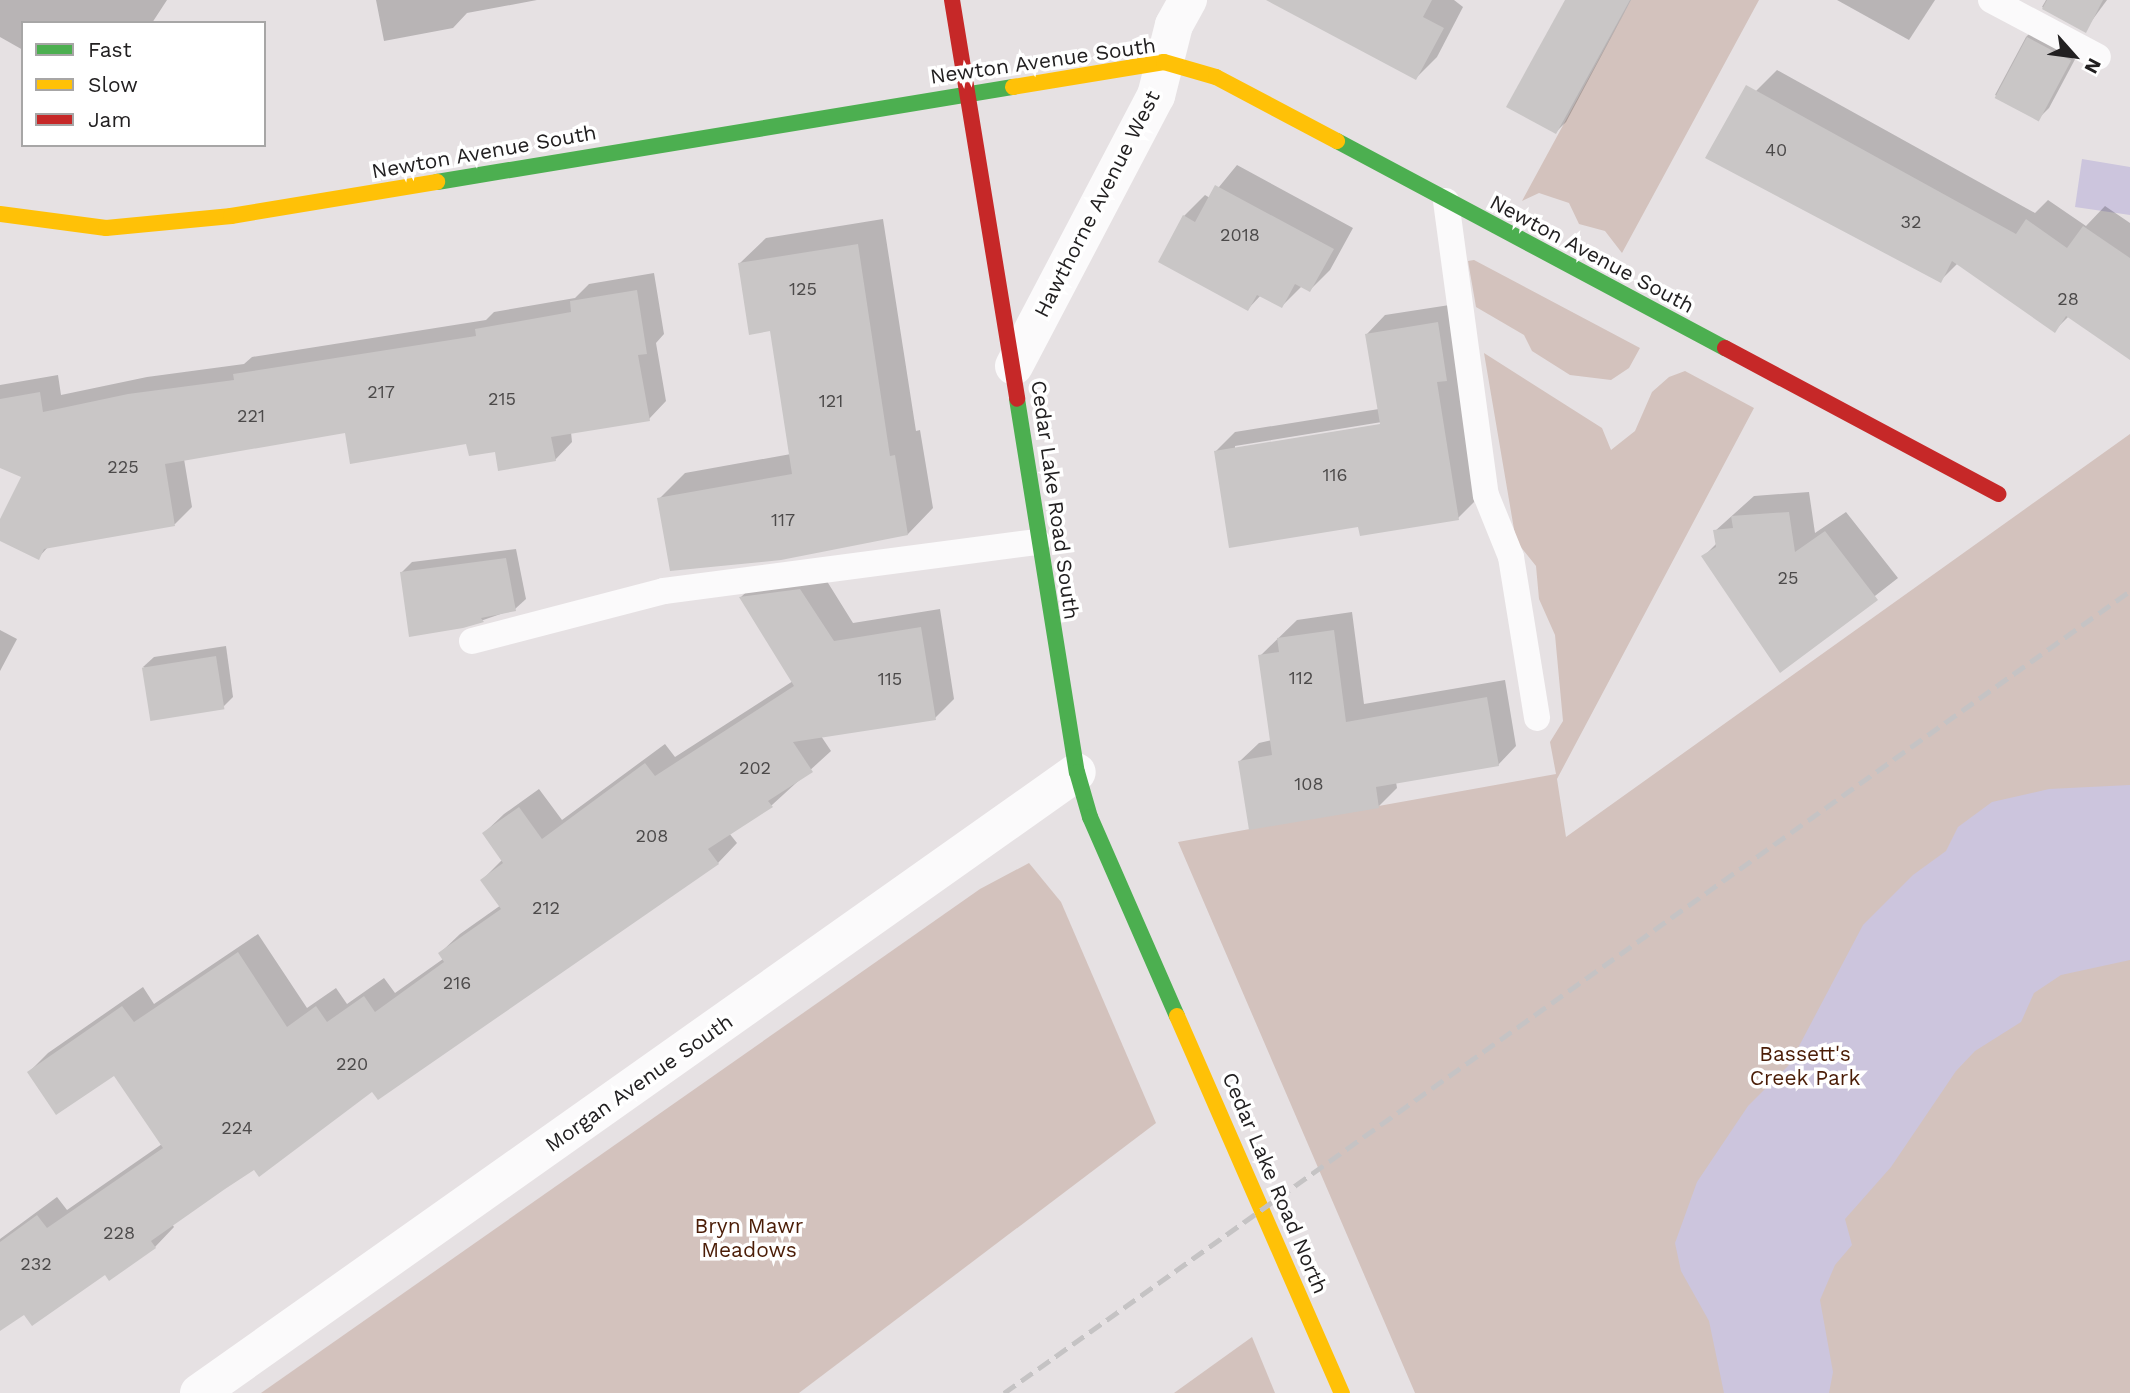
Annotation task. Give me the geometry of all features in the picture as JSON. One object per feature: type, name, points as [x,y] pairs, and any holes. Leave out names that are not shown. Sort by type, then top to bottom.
[{"type":"street","name":"Cedar Lake Road South","points":[[952,0],[1014,366],[1038,542],[1077,772],[1090,817],[1168,990]]},
{"type":"street","name":"Hawthorne Avenue West","points":[[1014,366],[1156,96],[1174,25],[1188,0]]},
{"type":"street","name":"Newton Avenue South","points":[[0,214],[106,228],[231,216],[1164,62],[1216,78],[1998,494]]},
{"type":"street","name":"Morgan Avenue South","points":[[200,1393],[1077,772]]},
{"type":"street","name":"Cedar Lake Road North","points":[[1168,990],[1340,1387]]},
{"type":"lane","points":[[1991,0],[2098,57]]},
{"type":"lane","points":[[1446,201],[1486,495],[1511,556],[1537,718]]},
{"type":"lane","points":[[472,641],[664,591],[1038,542]]},
{"type":"green space","points":[[1631,0],[1759,0],[1622,253],[1605,231],[1579,224],[1569,203],[1539,193],[1522,201]]},
{"type":"green space","points":[[1474,260],[1640,348],[1629,368],[1611,380],[1570,375],[1532,351],[1524,335],[1476,307],[1468,261]]},
{"type":"green space","name":"Bassett's Creek Park","points":[[1484,353],[1602,428],[1611,450],[1635,431],[1652,392],[1669,377],[1685,371],[1754,408],[1557,779],[1566,837],[2130,434],[2130,1393],[1415,1393],[1178,842],[1556,774],[1550,742],[1563,721],[1555,635],[1539,599],[1536,566],[1516,541]]},
{"type":"green space","name":"Bryn Mawr Meadows","points":[[1029,863],[1061,902],[1156,1123],[799,1393],[261,1393],[980,889]]},
{"type":"green space","points":[[1252,1337],[1275,1393],[1174,1393]]},
{"type":"shaded area","points":[[2082,159],[2130,167],[2130,215],[2075,207]]},
{"type":"shaded area","points":[[2130,785],[2130,960],[2061,975],[2034,993],[2021,1022],[1975,1051],[1956,1071],[1891,1167],[1845,1219],[1852,1245],[1835,1265],[1820,1300],[1833,1372],[1829,1393],[1724,1393],[1709,1321],[1681,1271],[1675,1243],[1697,1182],[1748,1106],[1789,1065],[1863,925],[1913,875],[1946,851],[1958,827],[1992,802],[2049,789]]},
{"type":"building","points":[[1266,0],[1432,0],[1423,17],[1444,28],[1416,80]]},
{"type":"building","points":[[1565,0],[1630,0],[1556,134],[1506,107]]},
{"type":"building","points":[[2047,0],[2103,0],[2086,33],[2042,9]]},
{"type":"building","points":[[2027,37],[2071,60],[2039,121],[1995,98]]},
{"type":"building","points":[[1746,85],[2016,234],[2026,219],[2067,248],[2083,226],[2130,258],[2130,360],[2066,316],[2055,333],[1952,261],[1941,283],[1705,158]]},
{"type":"building","points":[[1215,185],[1334,249],[1310,292],[1295,284],[1282,308],[1257,295],[1248,311],[1158,262],[1183,215],[1195,222]]},
{"type":"building","points":[[858,244],[890,456],[895,455],[908,535],[781,560],[670,571],[657,498],[792,474],[770,331],[749,335],[738,263]]},
{"type":"building","points":[[637,290],[647,354],[638,355],[650,421],[551,437],[556,461],[498,471],[495,452],[469,456],[466,444],[350,464],[345,433],[165,464],[175,526],[44,549],[39,560],[0,541],[0,519],[21,477],[0,468],[0,399],[40,392],[43,412],[128,394],[234,380],[233,374],[476,336],[475,329],[571,312],[570,301]]},
{"type":"building","points":[[1438,322],[1447,381],[1437,382],[1459,520],[1360,536],[1358,527],[1229,548],[1214,451],[1380,424],[1365,334]]},
{"type":"building","points":[[1789,512],[1795,552],[1825,531],[1878,600],[1780,673],[1701,556],[1716,547],[1713,530],[1733,528],[1731,516]]},
{"type":"building","points":[[506,558],[516,611],[481,618],[484,622],[463,628],[409,637],[400,572]]},
{"type":"building","points":[[800,589],[834,641],[921,627],[936,720],[793,742],[813,772],[768,801],[773,807],[708,849],[719,864],[378,1100],[372,1092],[259,1177],[254,1170],[225,1189],[151,1241],[156,1248],[109,1281],[105,1275],[32,1326],[24,1315],[0,1331],[0,1242],[37,1215],[47,1228],[163,1148],[114,1076],[56,1115],[27,1072],[122,1006],[134,1022],[238,952],[287,1027],[316,1006],[327,1022],[364,996],[375,1012],[444,962],[438,953],[501,909],[480,880],[503,863],[482,833],[519,807],[542,839],[645,763],[655,776],[794,686],[739,597]]},
{"type":"building","points":[[1334,630],[1346,722],[1487,697],[1499,766],[1376,787],[1379,808],[1249,830],[1238,761],[1272,755],[1258,655],[1279,652],[1277,638]]},
{"type":"building","points":[[216,656],[224,709],[150,721],[142,668]]},
{"type":"railway","points":[[1004,1393],[2130,591]]},
{"type":"traffic: fast","points":[[437,182],[1013,87]]},
{"type":"traffic: fast","points":[[1337,141],[1725,348]]},
{"type":"traffic: fast","points":[[1017,399],[1077,772],[1090,817],[1177,1016]]},
{"type":"traffic: slow","points":[[1013,87],[1164,62],[1216,77],[1337,141]]},
{"type":"traffic: slow","points":[[0,214],[106,228],[231,216],[437,182]]},
{"type":"traffic: slow","points":[[1177,1016],[1342,1393]]},
{"type":"traffic: jam","points":[[952,0],[1017,399]]},
{"type":"traffic: jam","points":[[1725,348],[1998,494]]}]
